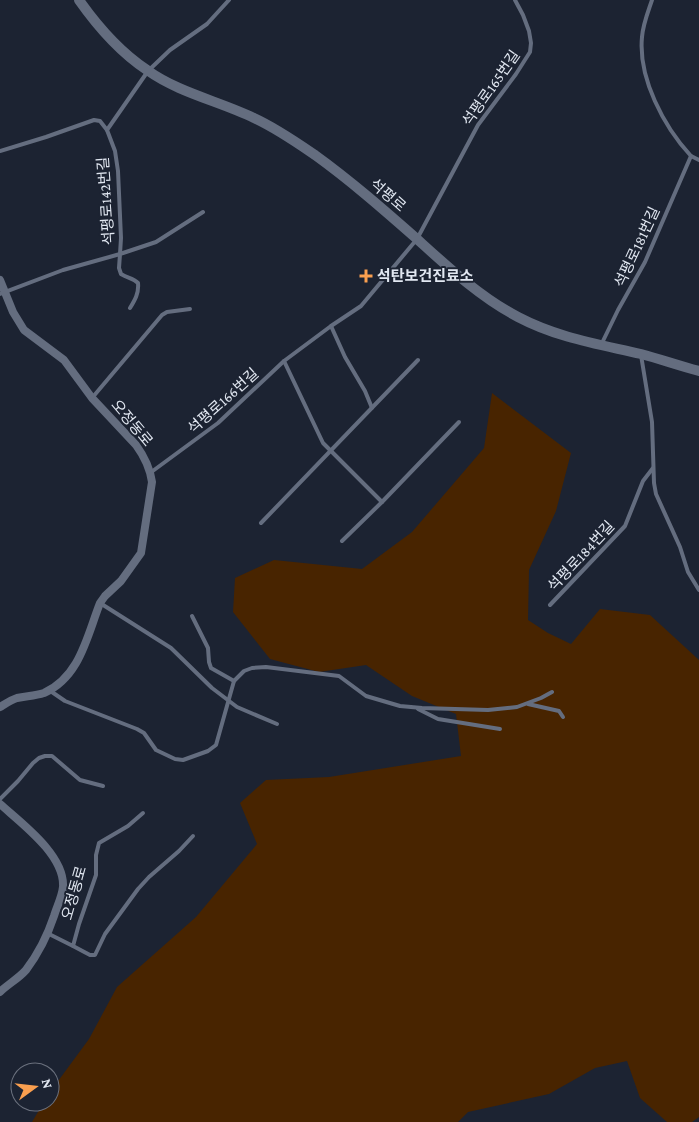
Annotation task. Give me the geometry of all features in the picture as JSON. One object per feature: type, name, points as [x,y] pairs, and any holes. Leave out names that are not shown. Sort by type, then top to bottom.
[{"type":"street","name":"석평로","points":[[79,0],[107,35],[128,56],[148,72],[178,87],[254,118],[277,130],[316,156],[356,187],[453,272],[491,301],[517,317],[547,331],[572,339],[699,371]]},
{"type":"street","name":"오정동로","points":[[0,280],[2,293],[18,323],[24,330],[64,360],[92,398],[142,454],[152,482],[141,553],[121,581],[100,603],[77,664],[66,678],[49,690],[31,697],[18,698],[0,707]]},
{"type":"street","name":"오정동로","points":[[0,804],[45,847],[57,865],[62,877],[62,895],[47,933],[27,968],[0,992]]},
{"type":"lane","points":[[0,151],[94,120],[100,121],[107,130],[148,72],[170,50],[207,24],[229,0]]},
{"type":"lane","name":"석평로165번길","points":[[417,240],[478,125],[530,52],[529,31],[515,0]]},
{"type":"lane","points":[[652,0],[644,24],[642,38],[645,71],[661,116],[672,134],[691,156],[699,160]]},
{"type":"lane","name":"석평로142번길","points":[[107,130],[115,152],[118,172],[121,238],[119,268],[121,274],[138,282],[139,289],[130,308]]},
{"type":"lane","name":"석평로181번길","points":[[601,346],[618,310],[645,262],[691,156]]},
{"type":"lane","points":[[120,254],[156,242],[204,212]]},
{"type":"lane","name":"석평로166번길","points":[[150,473],[165,460],[218,423],[284,361],[361,306],[417,240]]},
{"type":"lane","name":"석평로142번길","points":[[2,293],[63,270],[120,254]]},
{"type":"lane","points":[[92,398],[162,315],[167,312],[190,308]]},
{"type":"lane","points":[[331,326],[372,408]]},
{"type":"lane","points":[[641,355],[652,422],[653,468],[656,494],[680,547],[688,572],[699,590]]},
{"type":"lane","points":[[261,523],[418,360]]},
{"type":"lane","points":[[284,361],[323,442],[382,502]]},
{"type":"lane","points":[[342,541],[459,422]]},
{"type":"lane","name":"석평로184번길","points":[[550,605],[625,526],[642,481],[653,468]]},
{"type":"lane","points":[[100,603],[171,648],[228,701],[237,707],[277,724]]},
{"type":"lane","points":[[192,616],[206,642],[211,668],[234,681]]},
{"type":"lane","points":[[49,690],[65,701],[137,729],[144,733],[151,744],[162,754],[183,760],[208,751],[216,745],[234,681],[244,671],[252,668],[339,676],[366,696],[382,702],[416,708],[488,710],[528,704],[552,692]]},
{"type":"lane","points":[[528,704],[559,710],[563,717]]},
{"type":"lane","points":[[416,708],[438,719],[500,728]]},
{"type":"lane","points":[[0,799],[33,763],[46,756],[52,756],[58,760],[80,780],[103,786]]},
{"type":"lane","name":"오정동로","points":[[47,933],[73,946],[96,875],[96,855],[99,843],[128,826],[143,813]]},
{"type":"lane","points":[[73,946],[90,955],[95,955],[105,934],[138,889],[193,836]]},
{"type":"shaded area","points":[[492,393],[571,453],[556,511],[529,570],[528,620],[548,633],[571,644],[600,609],[650,615],[699,660],[699,1117],[692,1122],[667,1122],[640,1098],[627,1061],[595,1068],[549,1094],[468,1112],[458,1122],[32,1122],[38,1112],[60,1112],[60,1078],[89,1039],[117,987],[196,917],[257,844],[240,803],[266,780],[329,777],[461,756],[456,714],[412,696],[366,665],[319,672],[270,659],[233,612],[235,578],[274,560],[362,569],[412,532],[484,448]]},
{"type":"place","name":"석탄보건진료소","points":[[366,276]]}]
